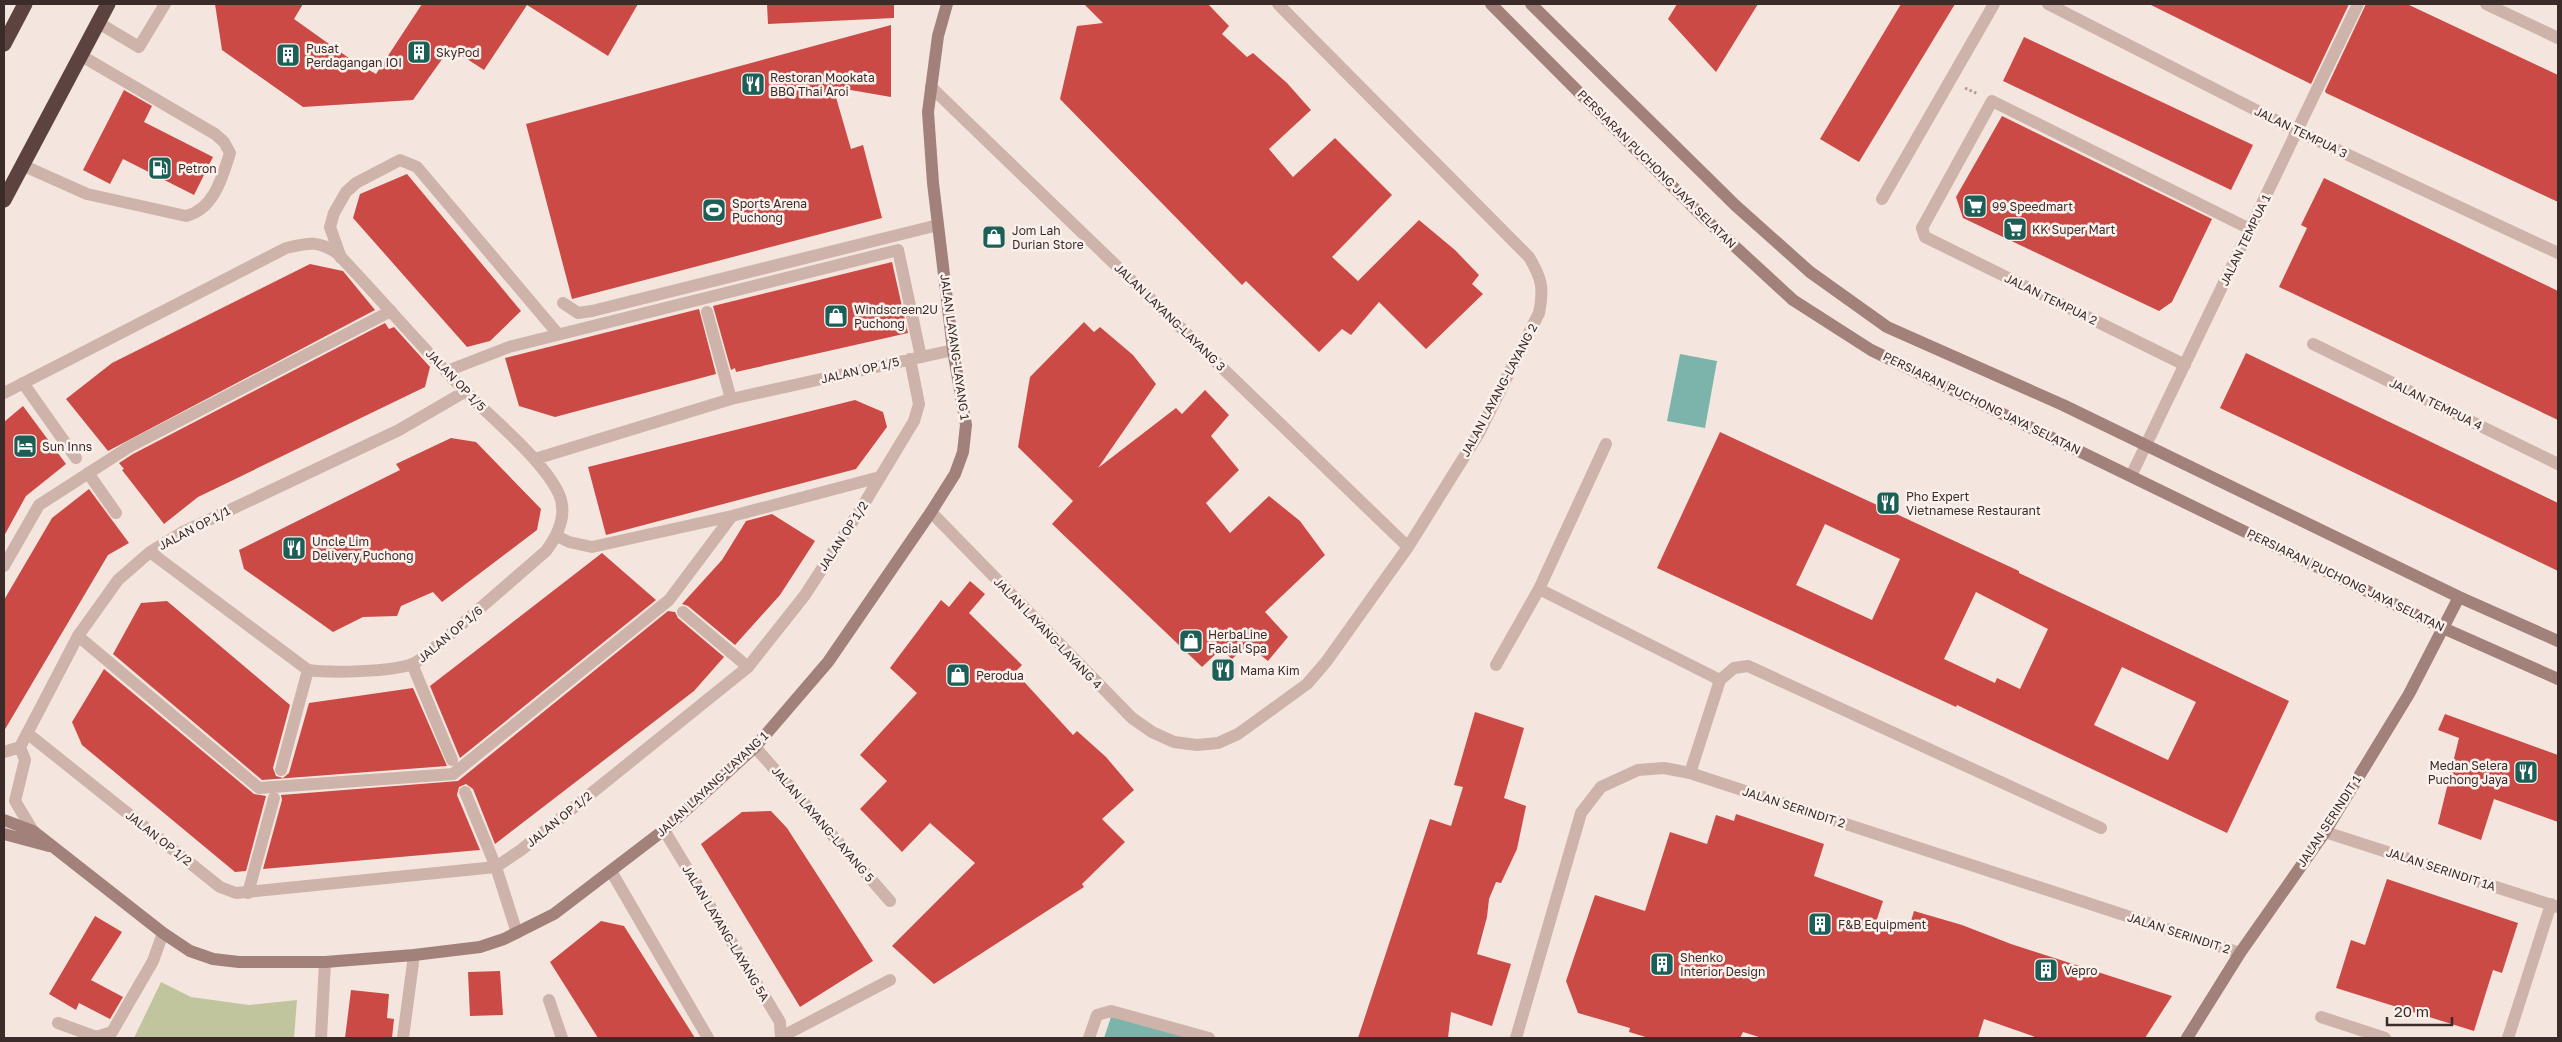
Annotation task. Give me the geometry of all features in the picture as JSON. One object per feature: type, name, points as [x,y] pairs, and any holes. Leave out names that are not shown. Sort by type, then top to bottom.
[{"type":"highway","points":[[4,44],[24,4]]},
{"type":"highway","points":[[4,200],[108,4]]},
{"type":"main road","name":"JALAN LAYANG-LAYANG 1","points":[[4,820],[33,830],[163,933],[190,950],[213,959],[239,962],[325,962],[414,955],[480,947],[517,933],[554,914],[664,830],[755,747],[828,662],[931,512],[955,474],[963,452],[966,425],[953,350],[929,140],[928,112],[938,36],[947,4]]},
{"type":"main road","name":"PERSIARAN PUCHONG JAYA SELATAN","points":[[1491,4],[1704,218],[1793,300],[1872,350],[2443,628],[2558,680]]},
{"type":"main road","points":[[1531,4],[1735,205],[1810,272],[1888,327],[2146,445],[2459,597],[2558,641]]},
{"type":"main road","name":"JALAN SERINDIT 1","points":[[2187,1038],[2240,953],[2325,832],[2409,694],[2459,597]]},
{"type":"main road","name":"JALAN LAYANG-LAYANG 1","points":[[4,834],[31,843],[52,846]]},
{"type":"street","points":[[98,22],[139,46],[165,4]]},
{"type":"street","name":"JALAN LAYANG-LAYANG 2","points":[[1174,742],[1197,745],[1218,744],[1238,734],[1307,684],[1326,662],[1408,547],[1479,432],[1539,314],[1543,292],[1539,275],[1529,257],[1278,4]]},
{"type":"street","points":[[1882,199],[1994,4]]},
{"type":"street","name":"JALAN TEMPUA 3","points":[[2048,4],[2297,131],[2558,253]]},
{"type":"street","name":"JALAN TEMPUA 1","points":[[2131,476],[2358,4]]},
{"type":"street","points":[[2486,4],[2558,38]]},
{"type":"street","points":[[22,165],[87,194],[186,216],[196,214],[218,190],[230,153],[224,142],[182,114],[80,55]]},
{"type":"street","name":"JALAN LAYANG-LAYANG 3","points":[[931,87],[1408,547]]},
{"type":"street","points":[[1992,101],[2250,229]]},
{"type":"street","name":"JALAN TEMPUA 2","points":[[1992,101],[1922,228],[1925,236],[2184,365]]},
{"type":"street","points":[[342,258],[330,227],[334,213],[346,192],[356,182],[400,160],[417,168],[558,334],[509,347],[447,371]]},
{"type":"street","points":[[563,303],[578,313],[592,311],[938,225]]},
{"type":"street","name":"JALAN OP 1/5","points":[[4,393],[286,248],[310,242],[326,246],[342,258],[466,391],[535,459],[731,399],[953,350]]},
{"type":"street","name":"JALAN OP 1/2","points":[[27,733],[220,886],[236,893],[496,867],[521,850],[748,667],[804,596],[914,421],[919,404],[915,358],[898,250],[558,334]]},
{"type":"street","points":[[4,566],[39,505],[129,447],[391,311]]},
{"type":"street","points":[[707,312],[731,399]]},
{"type":"street","name":"JALAN TEMPUA 4","points":[[2313,344],[2558,464]]},
{"type":"street","points":[[23,383],[76,458]]},
{"type":"street","name":"JALAN OP 1/1","points":[[20,747],[78,636],[118,580],[150,552],[181,533],[399,430],[466,391]]},
{"type":"street","points":[[1496,665],[1539,589],[1606,444]]},
{"type":"street","name":"JALAN OP 1/6","points":[[308,670],[326,672],[395,668],[412,664],[546,551],[556,536],[562,509],[558,494],[535,459]]},
{"type":"street","points":[[88,473],[116,513]]},
{"type":"street","points":[[556,536],[569,542],[592,547],[732,516],[880,477]]},
{"type":"street","name":"JALAN LAYANG-LAYANG 4","points":[[931,512],[1132,718],[1152,732],[1174,742]]},
{"type":"street","points":[[78,636],[259,788],[453,774],[669,600],[732,516]]},
{"type":"street","points":[[150,552],[308,670],[281,770]]},
{"type":"street","points":[[1539,589],[1720,680]]},
{"type":"street","points":[[683,612],[748,667]]},
{"type":"street","points":[[412,664],[452,760]]},
{"type":"street","points":[[1690,773],[1720,680],[1734,668],[1748,666],[2101,828]]},
{"type":"street","points":[[4,752],[20,747]]},
{"type":"street","name":"JALAN LAYANG-LAYANG 1","points":[[20,747],[25,760],[15,801],[33,830]]},
{"type":"street","name":"JALAN LAYANG-LAYANG 5","points":[[755,747],[890,901]]},
{"type":"street","name":"JALAN SERINDIT 2","points":[[1516,1038],[1581,813],[1601,787],[1638,770],[1664,768],[1690,773],[2240,953]]},
{"type":"street","points":[[465,792],[496,867],[517,933]]},
{"type":"street","points":[[248,893],[274,798]]},
{"type":"street","name":"JALAN LAYANG-LAYANG 5A","points":[[664,830],[780,1022],[782,1037]]},
{"type":"street","name":"JALAN SERINDIT 1A","points":[[2325,832],[2554,906]]},
{"type":"street","points":[[611,871],[708,1038]]},
{"type":"street","points":[[2508,1038],[2554,906]]},
{"type":"street","points":[[58,1023],[96,1037],[112,1032],[153,961],[163,933]]},
{"type":"street","points":[[403,1038],[414,955]]},
{"type":"street","points":[[321,1038],[325,962]]},
{"type":"street","points":[[782,1037],[890,980]]},
{"type":"street","points":[[549,1000],[562,1038]]},
{"type":"street","points":[[1089,1038],[1097,1015],[1111,1011],[1209,1038]]},
{"type":"street","points":[[2321,1017],[2385,1038]]},
{"type":"path","points":[[1949,80],[1992,101]]},
{"type":"green space","points":[[161,982],[191,997],[249,1005],[297,1000],[294,1038],[134,1038]]},
{"type":"water","points":[[1680,354],[1717,361],[1705,428],[1667,421]]},
{"type":"water","points":[[1112,1014],[1192,1038],[1104,1038]]},
{"type":"building","points":[[215,4],[303,4],[294,19],[353,61],[376,74],[422,4],[638,4],[608,56],[527,5],[484,70],[450,48],[413,100],[303,107],[222,50]]},
{"type":"building","points":[[767,4],[894,4],[894,18],[768,24]]},
{"type":"building","points":[[1084,4],[1208,4],[1229,26],[1222,34],[1247,57],[1253,53],[1287,83],[1311,110],[1269,149],[1293,177],[1335,138],[1392,195],[1332,257],[1358,281],[1419,220],[1455,250],[1479,275],[1472,284],[1483,294],[1426,349],[1379,302],[1351,335],[1342,329],[1319,352],[1246,281],[1242,285],[1060,99],[1077,26],[1103,23]]},
{"type":"building","points":[[1677,4],[1758,4],[1716,72],[1668,19]]},
{"type":"building","points":[[1901,4],[1955,4],[1859,162],[1820,139]]},
{"type":"building","points":[[2149,4],[2349,4],[2311,84]]},
{"type":"building","points":[[2366,4],[2407,4],[2558,75],[2558,202],[2326,93],[2325,91]]},
{"type":"building","points":[[891,25],[891,97],[833,87],[851,149],[863,145],[882,218],[572,299],[526,124]]},
{"type":"building","points":[[2024,37],[2253,145],[2231,190],[2003,81]]},
{"type":"building","points":[[124,90],[152,106],[144,122],[213,157],[194,195],[123,159],[110,184],[83,170]]},
{"type":"building","points":[[2002,116],[2212,219],[2172,302],[2159,311],[1963,218],[1956,197]]},
{"type":"building","points":[[407,174],[521,311],[490,341],[467,347],[353,218],[360,194]]},
{"type":"building","points":[[2324,178],[2558,291],[2558,420],[2279,287],[2307,228],[2301,225]]},
{"type":"building","points":[[892,262],[908,333],[736,372],[735,368],[731,370],[713,306]]},
{"type":"building","points":[[310,264],[343,271],[375,310],[108,451],[66,399],[112,363]]},
{"type":"building","points":[[699,309],[716,374],[555,417],[519,406],[505,358]]},
{"type":"building","points":[[1084,322],[1094,332],[1100,327],[1133,355],[1156,384],[1098,468],[1176,408],[1182,414],[1205,390],[1229,415],[1211,436],[1239,470],[1206,503],[1230,533],[1269,496],[1300,521],[1325,555],[1265,612],[1288,637],[1268,661],[1248,645],[1232,659],[1221,649],[1202,667],[1052,524],[1073,501],[1018,447],[1030,377]]},
{"type":"building","points":[[385,323],[389,329],[394,327],[430,367],[425,387],[198,497],[164,524],[122,470],[124,469],[119,463],[133,454]]},
{"type":"building","points":[[2246,353],[2558,503],[2558,571],[2220,408]]},
{"type":"building","points":[[855,400],[883,412],[887,427],[856,469],[606,535],[588,467]]},
{"type":"building","points":[[23,406],[66,464],[26,496],[4,536],[4,422]]},
{"type":"building","points":[[1720,432],[2019,571],[2019,573],[2289,701],[2227,833],[1957,705],[1956,707],[1657,568]],"holes":[[[1825,524],[1900,559],[1872,620],[1796,585]],[[1976,592],[2048,629],[2020,689],[1997,678],[1995,683],[1944,659]],[[2122,667],[2196,702],[2168,760],[2094,725]]]},
{"type":"building","points":[[451,438],[476,442],[541,509],[537,530],[442,602],[433,592],[401,606],[397,616],[363,617],[333,632],[244,569],[239,550],[400,470],[396,464]]},
{"type":"building","points":[[89,489],[129,543],[108,555],[4,731],[4,600],[52,518]]},
{"type":"building","points":[[772,514],[815,541],[780,595],[735,645],[688,606],[682,604],[722,560],[746,521]]},
{"type":"building","points":[[602,553],[656,600],[460,758],[430,686]]},
{"type":"building","points":[[970,581],[985,594],[969,613],[1022,665],[1015,672],[1073,735],[1077,731],[1106,757],[1134,790],[1102,819],[1125,842],[1082,884],[1084,887],[934,984],[892,946],[975,863],[930,823],[902,852],[860,809],[887,781],[860,755],[917,693],[890,668],[941,600],[949,607]]},
{"type":"building","points":[[167,601],[290,705],[273,768],[276,776],[283,778],[289,773],[309,703],[413,688],[447,766],[262,780],[113,654],[141,603]]},
{"type":"building","points":[[668,611],[675,612],[678,618],[724,657],[694,691],[495,844],[473,789],[466,784],[459,787],[457,795],[480,850],[263,869],[282,800],[281,795],[458,781]]},
{"type":"building","points":[[104,669],[254,794],[266,796],[246,871],[235,872],[82,745],[72,722]]},
{"type":"building","points":[[1475,712],[1524,728],[1504,798],[1526,806],[1517,849],[1501,883],[1496,882],[1489,899],[1487,917],[1477,954],[1511,964],[1492,1026],[1451,1012],[1448,1038],[1358,1038],[1430,819],[1451,826],[1463,787],[1454,785]]},
{"type":"building","name":"Medan Selera Puchong Jaya","points":[[2445,714],[2558,755],[2558,822],[2494,799],[2481,840],[2438,824],[2459,738],[2438,730]]},
{"type":"building","points":[[771,811],[787,828],[873,961],[800,1007],[701,844],[742,812]]},
{"type":"building","points":[[1736,814],[1824,844],[1814,876],[1883,901],[1876,922],[1908,931],[1914,911],[1962,925],[2011,944],[2172,996],[2145,1038],[2038,1038],[1984,1019],[1978,1038],[1762,1038],[1743,1032],[1740,1038],[1649,1038],[1629,1032],[1630,1028],[1578,1013],[1566,981],[1595,895],[1645,911],[1670,832],[1707,844],[1716,815],[1734,821]]},
{"type":"building","points":[[2387,879],[2518,923],[2502,973],[2493,970],[2474,1031],[2336,988],[2351,940],[2365,945]]},
{"type":"building","points":[[95,916],[122,932],[91,980],[123,997],[110,1019],[79,1003],[76,1010],[49,994]]},
{"type":"building","points":[[601,921],[624,926],[695,1038],[598,1038],[550,962]]},
{"type":"building","points":[[500,971],[503,1015],[470,1016],[468,972]]},
{"type":"building","points":[[351,990],[389,994],[387,1018],[394,1019],[392,1038],[345,1038]]},
{"type":"place","name":"SkyPod","points":[[419,52]]},
{"type":"place","name":"Pusat Perdagangan IOI","points":[[288,55]]},
{"type":"place","name":"Restoran Mookata BBQ Thai Aroi","points":[[753,84]]},
{"type":"place","name":"Petron","points":[[160,168]]},
{"type":"place","name":"99 Speedmart","points":[[1975,206]]},
{"type":"place","name":"Sports Arena Puchong","points":[[714,210]]},
{"type":"place","name":"KK Super Mart","points":[[2015,229]]},
{"type":"place","name":"Jom Lah Durian Store","points":[[994,237]]},
{"type":"place","name":"Windscreen2U Puchong","points":[[836,316]]},
{"type":"place","name":"Sun Inns","points":[[25,446]]},
{"type":"place","name":"Pho Expert Vietnamese Restaurant","points":[[1888,503]]},
{"type":"place","name":"Uncle Lim Delivery Puchong","points":[[294,548]]},
{"type":"place","name":"HerbaLine Facial Spa","points":[[1191,641]]},
{"type":"place","name":"Mama Kim","points":[[1223,670]]},
{"type":"place","name":"Perodua","points":[[958,675]]},
{"type":"place","name":"Medan Selera Puchong Jaya","points":[[2526,772]]},
{"type":"place","name":"F&B Equipment","points":[[1820,924]]},
{"type":"place","name":"Shenko Interior Design","points":[[1662,964]]},
{"type":"place","name":"Vepro","points":[[2046,970]]}]
